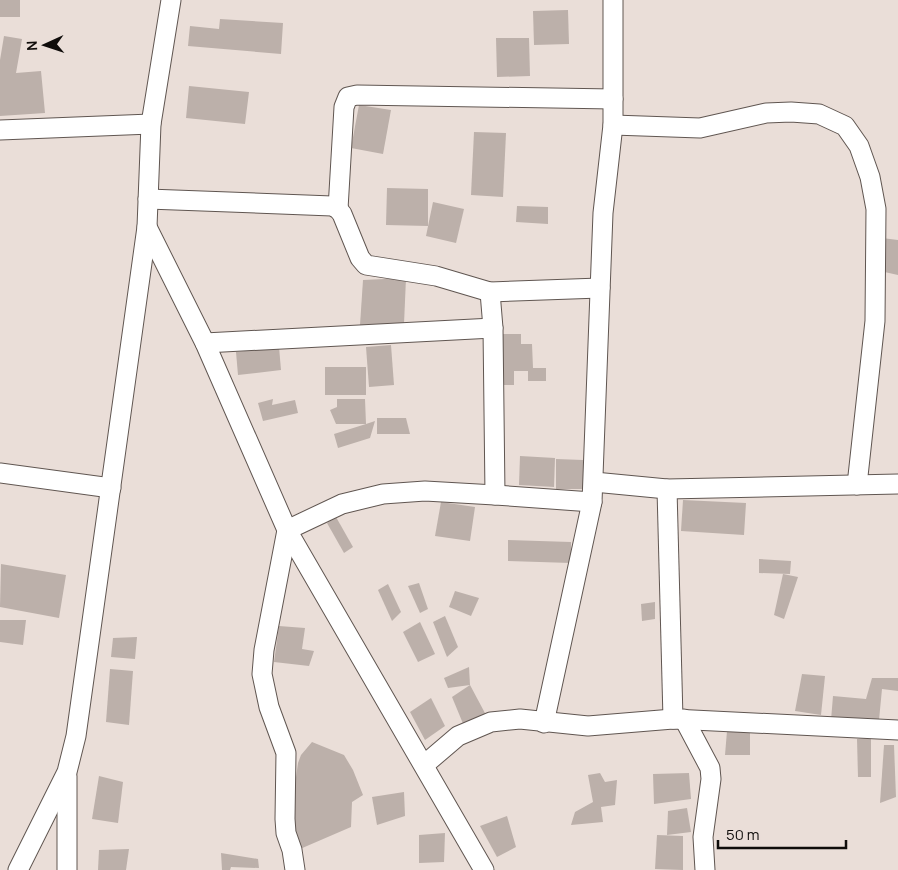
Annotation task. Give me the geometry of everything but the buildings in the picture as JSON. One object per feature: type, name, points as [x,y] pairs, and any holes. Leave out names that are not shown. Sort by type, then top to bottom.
[{"type":"street","points":[[18,870],[67,772],[76,736],[147,227],[151,124],[171,0]]},
{"type":"street","points":[[544,723],[592,502],[594,482],[603,213],[613,125],[613,0]]},
{"type":"street","points":[[338,209],[344,107],[348,97],[358,95],[613,99]]},
{"type":"street","points":[[613,125],[700,128],[766,113],[819,114],[845,126],[859,146],[870,177],[876,209],[876,321],[857,484]]},
{"type":"street","points":[[0,130],[151,124]]},
{"type":"street","points":[[148,199],[332,206],[342,214],[360,258],[366,265],[436,276],[490,292],[600,288]]},
{"type":"street","points":[[147,227],[205,343],[287,530],[484,870]]},
{"type":"street","points":[[490,292],[493,328],[495,494]]},
{"type":"street","points":[[205,343],[493,328]]},
{"type":"street","points":[[0,473],[111,488]]},
{"type":"street","points":[[594,482],[667,489],[898,484]]},
{"type":"street","points":[[667,489],[678,719],[710,768],[711,779],[703,837],[705,870]]},
{"type":"street","points":[[287,530],[342,504],[383,494],[425,492],[495,494],[592,502]]},
{"type":"street","points":[[287,530],[264,650],[262,674],[269,707],[286,753],[286,833],[292,850],[295,870]]},
{"type":"street","points":[[424,765],[458,736],[491,722],[520,719],[544,723],[588,726],[678,719],[841,729],[898,730]]},
{"type":"street","points":[[67,772],[67,870]]}]
